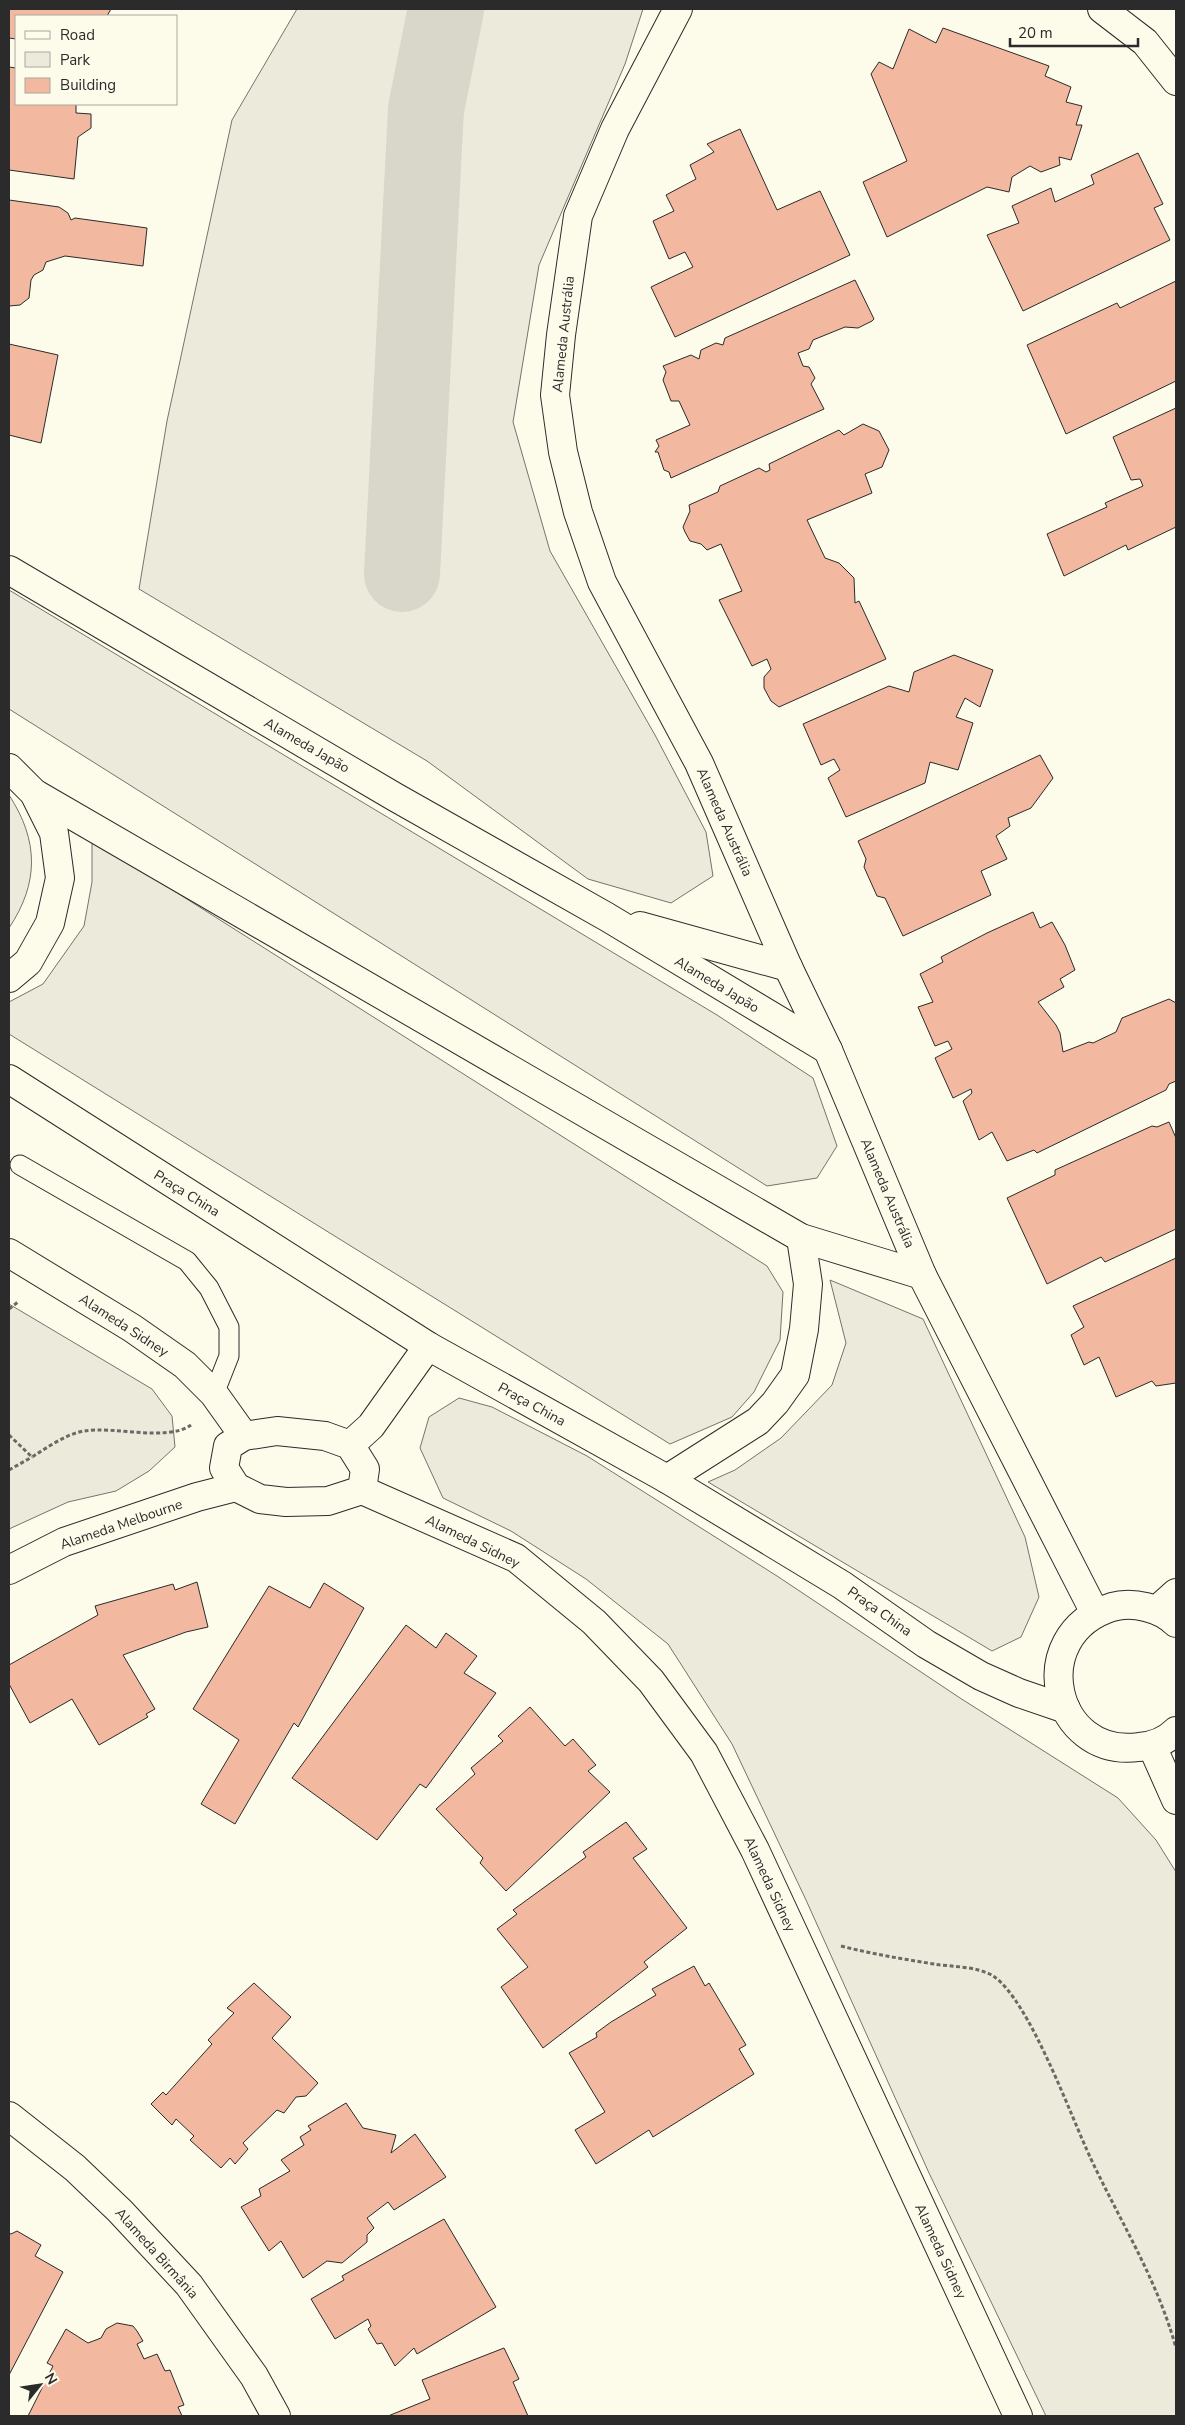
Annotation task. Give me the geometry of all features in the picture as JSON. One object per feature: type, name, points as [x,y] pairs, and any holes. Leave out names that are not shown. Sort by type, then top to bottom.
[{"type":"street","name":"Alameda Austrália","points":[[678,9],[615,129],[578,216],[561,334],[555,395],[563,452],[576,503],[602,582],[699,763],[788,967],[828,1050],[922,1275],[1096,1613]]},
{"type":"street","points":[[1102,9],[1146,42],[1176,81]]},
{"type":"street","name":"Alameda Japão","points":[[9,570],[395,797],[607,917],[828,1050]]},
{"type":"street","points":[[9,768],[34,793],[801,1238],[922,1275]]},
{"type":"street","points":[[9,978],[28,962],[50,923],[60,878],[54,834],[34,793]]},
{"type":"street","name":"Alameda Japão","points":[[607,917],[788,967]]},
{"type":"street","name":"Praça China","points":[[9,1079],[428,1346],[667,1479],[842,1585],[926,1644],[981,1676],[1019,1693],[1066,1709]]},
{"type":"street","points":[[667,1479],[758,1421],[775,1403],[795,1375],[804,1329],[808,1284],[801,1238]]},
{"type":"street","name":"Alameda Sidney","points":[[9,1253],[148,1339],[185,1365],[214,1394],[244,1436]]},
{"type":"street","points":[[350,1445],[371,1426],[428,1346]]},
{"type":"street","points":[[277,1432],[325,1436],[350,1445],[365,1469],[362,1490],[328,1501],[286,1502],[260,1499],[236,1488],[224,1468],[228,1446],[244,1436],[277,1432]]},
{"type":"street","name":"Alameda Melbourne","points":[[9,1570],[64,1542],[197,1497],[236,1488]]},
{"type":"street","name":"Alameda Sidney","points":[[362,1490],[516,1558],[594,1622],[651,1681],[704,1752],[755,1850],[1018,2416]]},
{"type":"street","points":[[1170,1609],[1136,1605],[1115,1606],[1096,1613],[1081,1624],[1069,1638],[1061,1655],[1058,1673],[1060,1691],[1066,1709],[1077,1726],[1111,1746],[1131,1748],[1152,1746],[1176,1731]]},
{"type":"street","points":[[1152,1746],[1176,1800]]},
{"type":"street","name":"Alameda Birmânia","points":[[9,2116],[75,2168],[120,2211],[189,2286],[249,2368],[276,2416]]},
{"type":"lane","points":[[20,1164],[187,1261],[209,1288],[229,1327],[229,1356],[214,1394]]},
{"type":"path","points":[[9,1470],[54,1443],[83,1431],[167,1432],[190,1427],[214,1394]]},
{"type":"path","points":[[9,1435],[32,1457]]},
{"type":"path","points":[[794,1935],[876,1955],[975,1970],[992,1976],[1007,1989],[1020,2007],[1041,2047],[1092,2160],[1140,2253],[1169,2323],[1176,2348]]},
{"type":"green space","points":[[297,9],[643,9],[625,64],[539,265],[513,422],[550,551],[655,735],[706,832],[713,876],[671,903],[588,879],[427,761],[139,589],[167,421],[232,120]]},
{"type":"green space","points":[[9,590],[717,1015],[813,1078],[837,1146],[817,1178],[767,1186],[9,709]]},
{"type":"green space","points":[[9,795],[26,829],[30,845],[31,862],[26,895],[9,928]]},
{"type":"green space","points":[[92,839],[767,1266],[783,1292],[780,1340],[754,1392],[732,1417],[670,1444],[9,1034],[9,1002],[43,984],[84,926],[92,882]]},
{"type":"green space","points":[[830,1280],[923,1319],[1025,1537],[1039,1597],[1021,1637],[992,1651],[708,1482],[735,1470],[781,1438],[832,1385],[846,1343]]},
{"type":"green space","points":[[9,1304],[152,1389],[172,1416],[175,1447],[149,1471],[116,1491],[68,1502],[9,1529]]},
{"type":"green space","points":[[459,1398],[492,1407],[587,1456],[777,1576],[960,1698],[1118,1798],[1156,1840],[1176,1872],[1176,2416],[1046,2416],[929,2173],[806,1900],[732,1744],[668,1644],[586,1579],[511,1531],[443,1498],[420,1448],[429,1417]]},
{"type":"building","points":[[9,9],[111,9],[108,15],[15,15],[15,39],[9,38]]},
{"type":"building","points":[[943,28],[1049,66],[1045,76],[1071,87],[1066,102],[1082,106],[1076,125],[1082,125],[1071,160],[1059,157],[1060,165],[1041,172],[1030,166],[1012,177],[1009,192],[987,187],[887,237],[863,182],[907,161],[871,74],[879,62],[893,69],[909,29],[936,43]]},
{"type":"building","points":[[9,67],[15,68],[15,105],[76,105],[76,113],[91,114],[91,128],[78,137],[74,179],[9,170]]},
{"type":"building","points":[[740,129],[777,210],[820,191],[850,255],[675,337],[651,287],[693,267],[685,252],[669,259],[653,221],[674,211],[666,195],[696,179],[690,165],[714,152],[707,144]]},
{"type":"building","points":[[1138,153],[1163,204],[1154,208],[1170,240],[1023,311],[987,235],[1019,223],[1012,206],[1051,188],[1055,202],[1094,184],[1091,175]]},
{"type":"building","points":[[9,200],[59,207],[68,213],[71,220],[75,218],[147,228],[143,266],[65,256],[46,262],[43,270],[34,275],[31,280],[29,298],[20,305],[9,306]]},
{"type":"building","points":[[855,280],[874,319],[858,328],[845,327],[813,340],[809,349],[798,353],[803,366],[809,367],[815,378],[811,384],[824,409],[671,478],[669,472],[664,470],[658,452],[655,452],[659,446],[656,440],[690,425],[679,401],[671,401],[663,380],[666,372],[663,366],[691,355],[699,359],[701,350],[716,343],[723,345],[725,338]]},
{"type":"building","points":[[1176,281],[1176,381],[1066,434],[1027,345],[1117,303],[1120,308]]},
{"type":"building","points":[[9,344],[58,355],[41,443],[9,435]]},
{"type":"building","points":[[1176,408],[1176,527],[1128,550],[1126,545],[1064,576],[1047,534],[1107,507],[1105,503],[1143,486],[1140,479],[1131,480],[1113,437]]},
{"type":"building","points":[[863,424],[879,431],[889,450],[882,467],[865,474],[872,493],[807,520],[825,558],[839,563],[854,578],[855,603],[859,601],[886,659],[779,707],[771,701],[764,688],[764,677],[771,669],[767,659],[752,666],[719,600],[742,591],[721,544],[707,550],[701,544],[690,541],[685,532],[683,527],[690,511],[689,505],[718,492],[720,486],[759,468],[766,472],[770,470],[769,464],[839,430],[844,435]]},
{"type":"building","points":[[954,655],[993,670],[980,707],[965,698],[956,717],[973,723],[958,770],[930,762],[925,783],[846,817],[828,778],[840,770],[834,759],[821,765],[803,724],[889,686],[909,692],[914,672]]},
{"type":"building","points":[[1040,755],[1053,778],[1031,808],[1008,818],[1010,826],[996,836],[1007,859],[981,871],[991,895],[903,936],[885,898],[877,896],[864,867],[866,859],[858,841]]},
{"type":"building","points":[[1033,912],[1040,928],[1052,922],[1065,945],[1075,970],[1060,979],[1064,987],[1038,1002],[1060,1033],[1063,1052],[1089,1042],[1093,1043],[1116,1032],[1122,1018],[1169,999],[1176,1003],[1176,1081],[1169,1084],[1166,1090],[1037,1153],[1034,1150],[1007,1161],[992,1132],[979,1140],[963,1101],[972,1093],[971,1089],[953,1098],[935,1058],[952,1049],[948,1041],[935,1046],[918,1007],[933,1002],[920,974],[943,962],[941,957]]},
{"type":"building","points":[[1169,1122],[1176,1138],[1176,1229],[1105,1262],[1101,1257],[1047,1284],[1007,1198],[1055,1175],[1055,1170],[1152,1126],[1157,1127]]},
{"type":"building","points":[[1176,1258],[1176,1383],[1156,1386],[1152,1381],[1116,1397],[1099,1357],[1084,1365],[1071,1335],[1084,1327],[1073,1306]]},
{"type":"building","points":[[197,1582],[208,1627],[186,1632],[123,1655],[155,1709],[146,1714],[148,1717],[99,1745],[72,1699],[30,1723],[9,1684],[9,1665],[98,1615],[95,1606],[173,1584],[175,1590]]},
{"type":"building","points":[[324,1583],[364,1608],[298,1727],[294,1723],[235,1824],[201,1804],[239,1740],[193,1709],[269,1586],[310,1608]]},
{"type":"building","points":[[406,1625],[436,1648],[446,1633],[477,1656],[464,1673],[496,1693],[426,1788],[420,1784],[377,1840],[292,1778]]},
{"type":"building","points":[[530,1707],[565,1746],[573,1739],[596,1765],[588,1771],[610,1792],[506,1891],[480,1863],[483,1858],[436,1809],[475,1774],[471,1768],[503,1741],[498,1736]]},
{"type":"building","points":[[626,1822],[647,1849],[633,1858],[687,1928],[644,1962],[648,1967],[543,2048],[501,1987],[528,1967],[497,1929],[517,1914],[513,1910],[586,1857],[583,1852]]},
{"type":"building","points":[[694,1966],[705,1986],[709,1983],[746,2045],[739,2049],[754,2074],[653,2137],[649,2130],[596,2164],[575,2130],[605,2112],[569,2053],[597,2037],[596,2033],[611,2022],[656,1995],[652,1989]]},
{"type":"building","points":[[254,1983],[291,2017],[272,2038],[318,2083],[306,2096],[296,2097],[284,2113],[277,2110],[243,2143],[248,2149],[235,2164],[230,2158],[221,2168],[190,2140],[194,2136],[176,2119],[172,2125],[151,2104],[163,2092],[166,2095],[212,2044],[208,2040],[234,2013],[227,2008]]},
{"type":"building","points":[[346,2103],[363,2128],[396,2135],[391,2153],[415,2134],[446,2177],[394,2210],[388,2202],[367,2218],[374,2228],[367,2235],[367,2242],[342,2263],[327,2261],[303,2278],[281,2241],[269,2251],[241,2207],[261,2196],[259,2189],[290,2171],[281,2160],[304,2145],[300,2137],[311,2130],[308,2126]]},
{"type":"building","points":[[444,2219],[496,2307],[417,2354],[414,2348],[395,2366],[382,2343],[377,2344],[368,2329],[371,2326],[368,2319],[335,2339],[311,2299],[344,2280],[342,2276]]},
{"type":"building","points":[[17,2231],[41,2245],[35,2256],[63,2272],[9,2375],[9,2233]]},
{"type":"building","points":[[117,2323],[133,2326],[137,2331],[143,2341],[137,2344],[144,2359],[157,2354],[165,2371],[170,2370],[184,2405],[178,2407],[182,2416],[28,2416],[53,2366],[47,2363],[66,2329],[88,2343],[101,2338],[106,2329]]},
{"type":"building","points":[[504,2348],[519,2379],[513,2382],[528,2416],[388,2416],[430,2399],[422,2380]]},
{"type":"waterway","points":[[402,574],[426,109],[446,9]]}]
